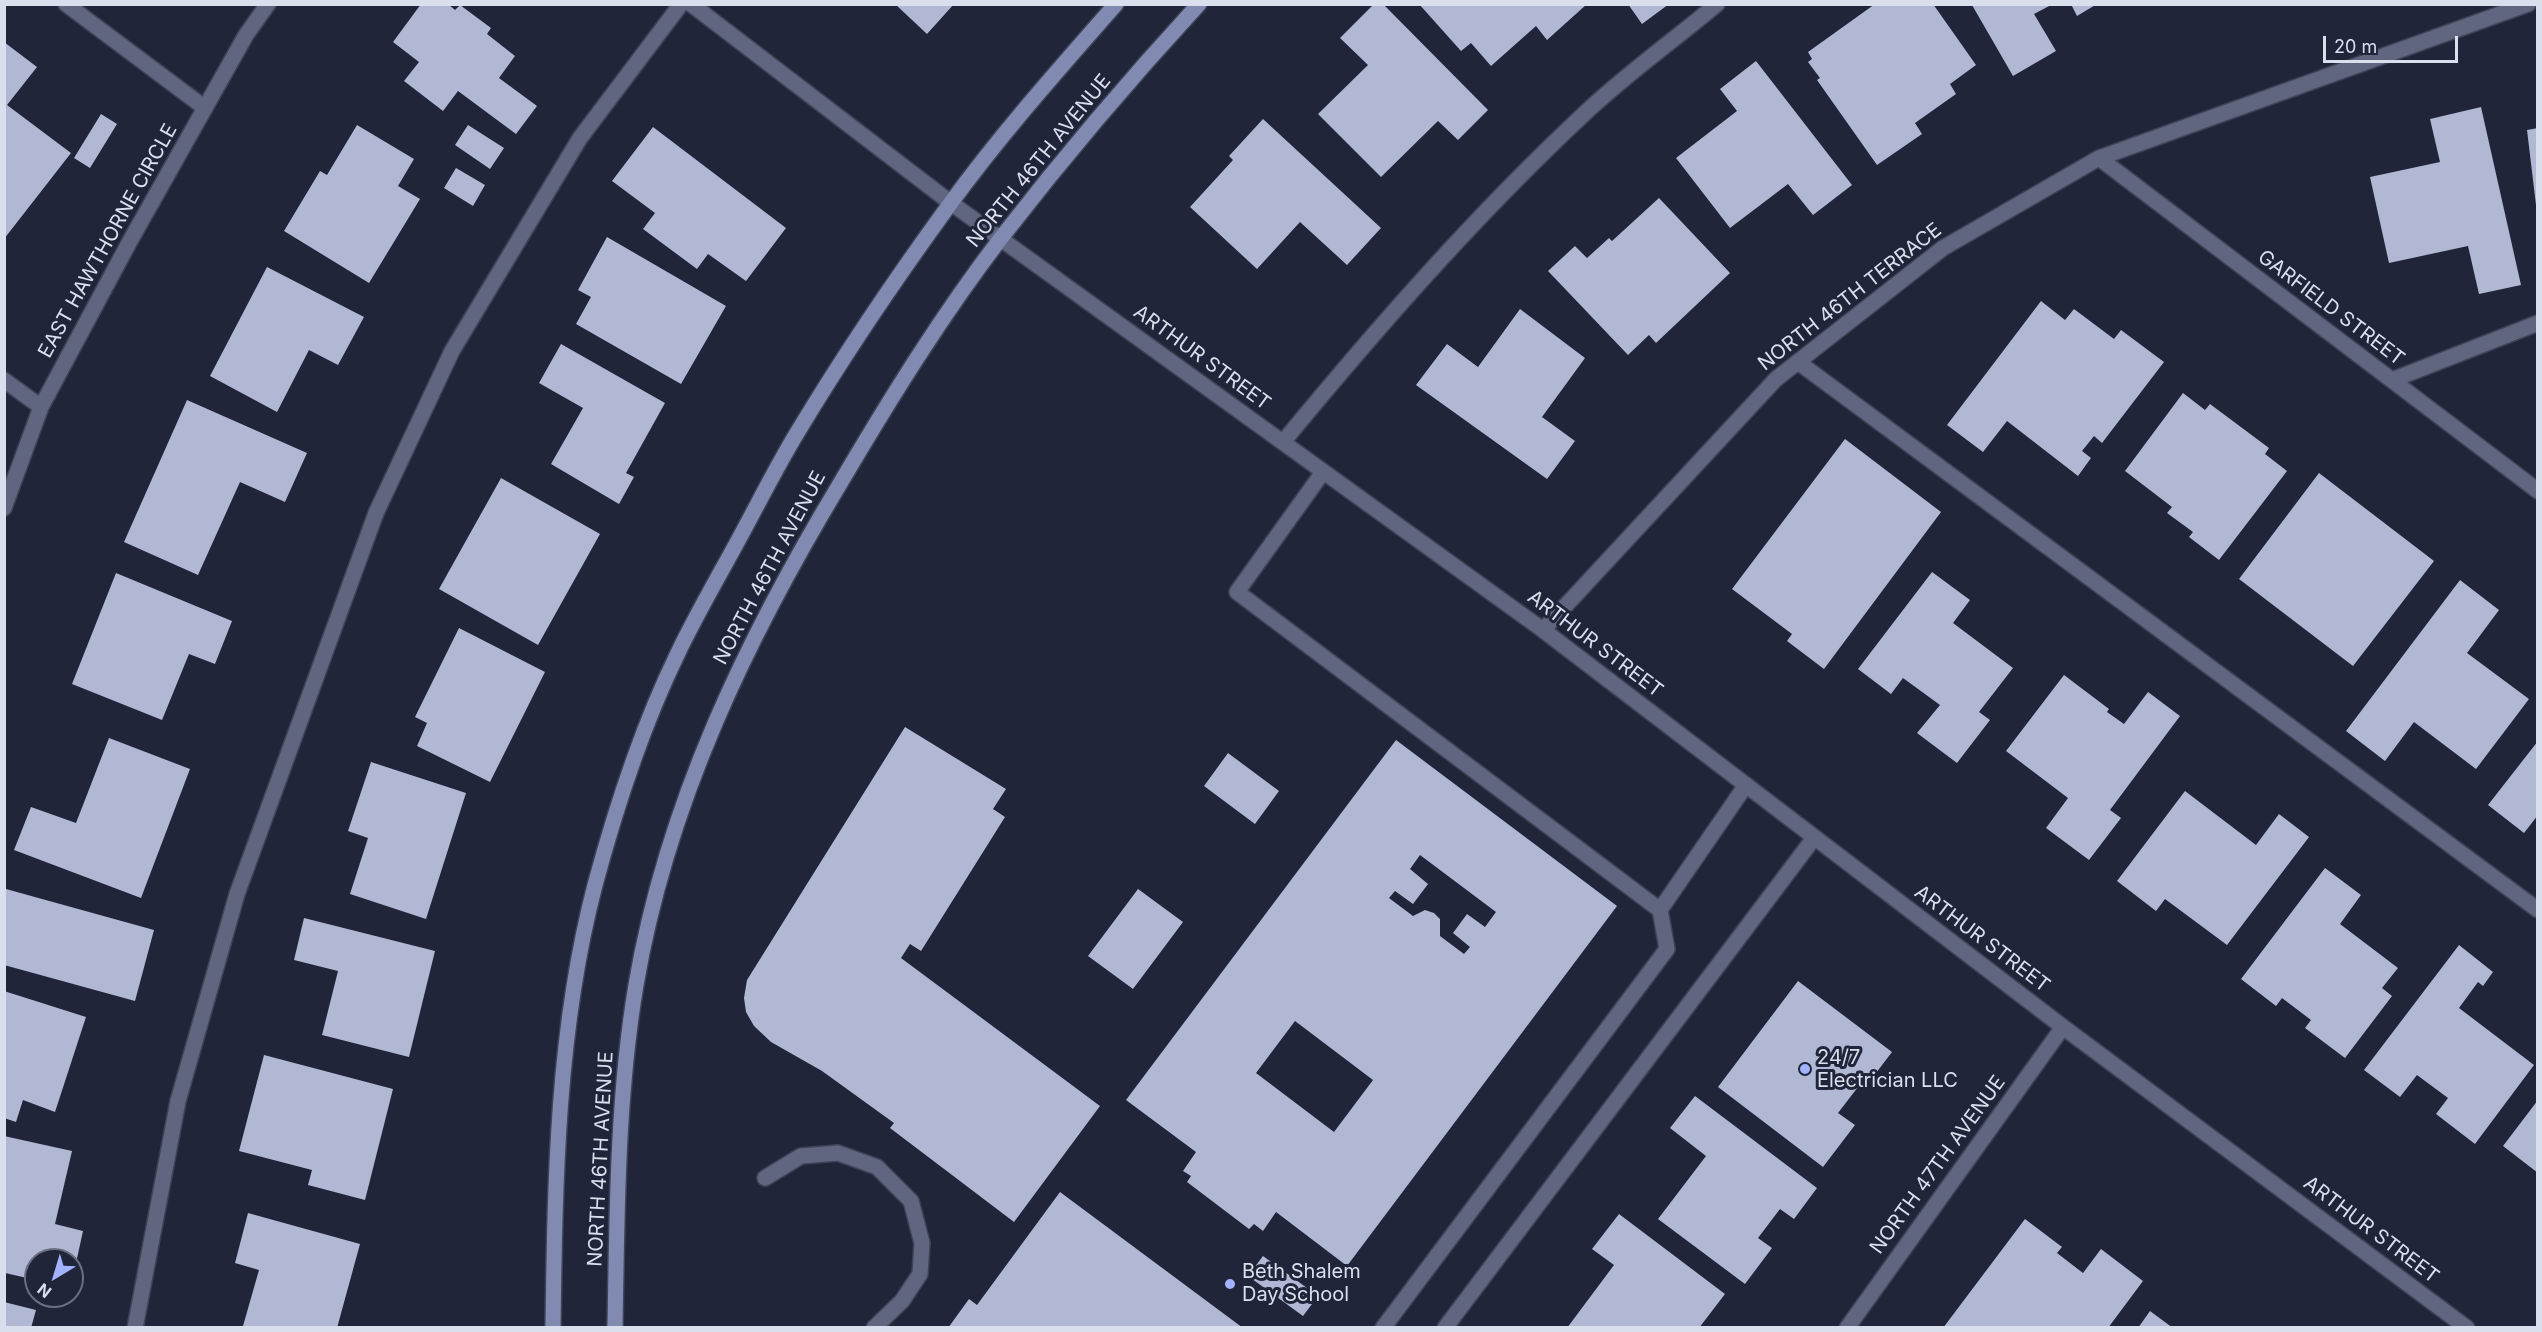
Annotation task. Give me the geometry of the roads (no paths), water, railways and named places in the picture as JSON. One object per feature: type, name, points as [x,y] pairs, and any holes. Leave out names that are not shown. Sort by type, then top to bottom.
[{"type":"street","points":[[66,4],[205,108]]},
{"type":"street","name":"EAST HAWTHORNE CIRCLE","points":[[4,508],[41,407],[130,241],[246,35],[268,4]]},
{"type":"street","points":[[135,1328],[178,1101],[237,894],[376,513],[452,351],[580,138],[681,4]]},
{"type":"street","name":"ARTHUR STREET","points":[[691,4],[951,203],[1543,630],[2063,1027],[2467,1328]]},
{"type":"street","name":"NORTH 46TH AVENUE","points":[[553,1328],[558,1133],[565,1050],[577,969],[592,897],[617,810],[646,729],[677,655],[795,435],[839,366],[951,203],[1034,98],[1116,4]]},
{"type":"street","name":"NORTH 46TH AVENUE","points":[[615,1328],[619,1149],[625,1065],[637,983],[654,903],[677,825],[704,750],[738,669],[773,598],[844,475],[902,382],[1000,239],[1151,56],[1199,4]]},
{"type":"street","points":[[1283,442],[1339,374],[1464,235],[1585,113],[1717,4]]},
{"type":"street","name":"NORTH 46TH TERRACE","points":[[1543,630],[1776,379],[1943,248],[2099,158],[2528,4]]},
{"type":"street","name":"GARFIELD STREET","points":[[2099,158],[2538,491]]},
{"type":"street","points":[[2392,380],[2538,324]]},
{"type":"street","points":[[1797,362],[2538,910]]},
{"type":"street","points":[[4,380],[41,407]]},
{"type":"street","points":[[1323,472],[1236,592],[1660,910],[1667,949],[1383,1328]]},
{"type":"street","points":[[1660,910],[1746,785]]},
{"type":"street","points":[[1445,1328],[1814,838]]},
{"type":"street","name":"NORTH 47TH AVENUE","points":[[1847,1328],[2063,1027]]},
{"type":"street","points":[[765,1178],[801,1156],[838,1153],[877,1167],[911,1201],[922,1243],[920,1274],[902,1301],[873,1328]]},
{"type":"place","name":"24/7 Electrician LLC","points":[[1805,1069]]},
{"type":"place","name":"Beth Shalem Day School","points":[[1230,1284]]}]
